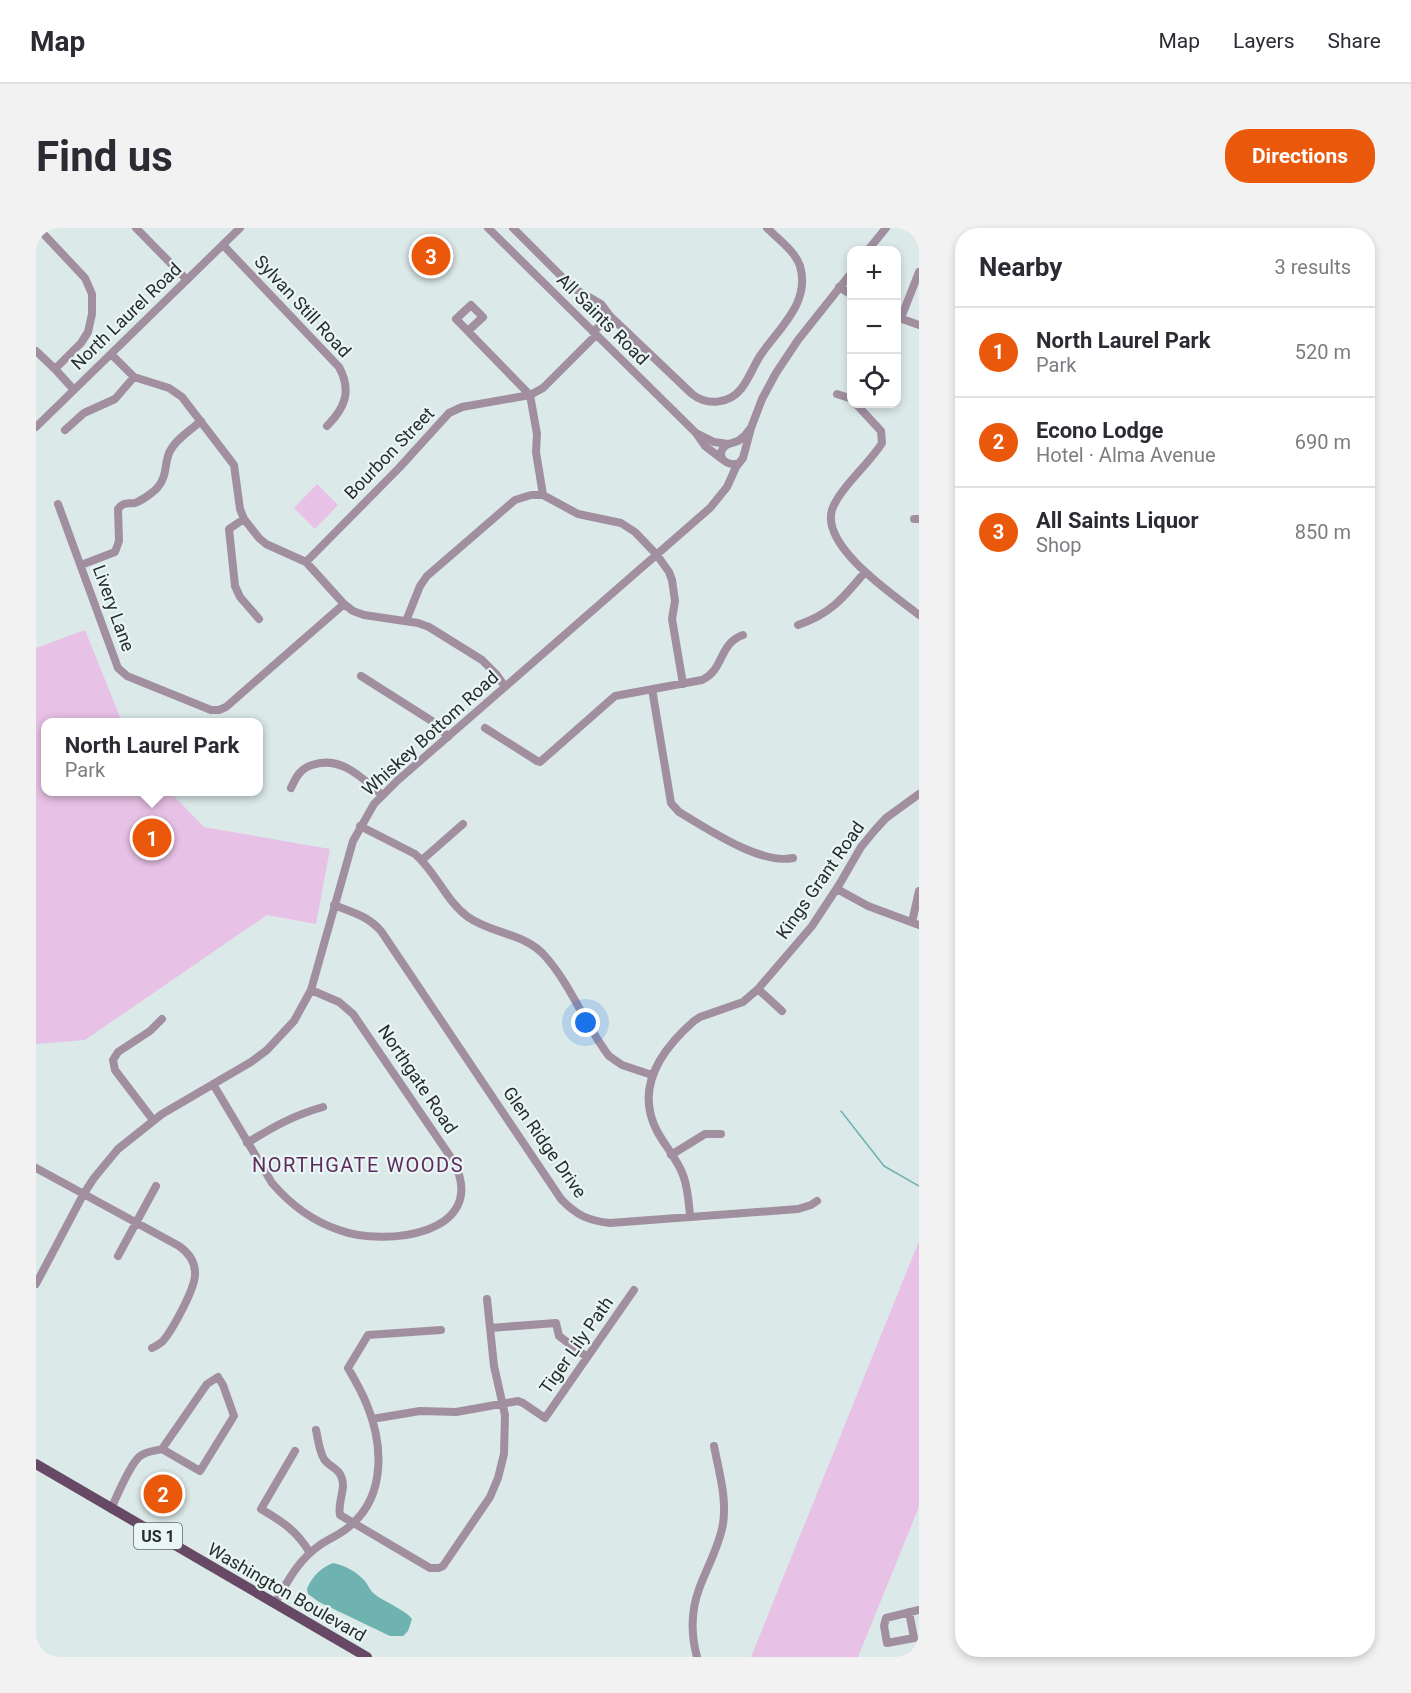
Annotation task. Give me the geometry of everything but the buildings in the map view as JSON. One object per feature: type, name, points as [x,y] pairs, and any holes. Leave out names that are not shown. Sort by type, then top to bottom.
[{"type":"main road","name":"Washington Boulevard","points":[[36,1464],[367,1657]]},
{"type":"street","points":[[38,228],[85,278],[92,294],[92,314],[88,332],[81,343],[55,369]]},
{"type":"street","points":[[136,228],[187,280]]},
{"type":"street","name":"North Laurel Road","points":[[36,427],[240,228]]},
{"type":"street","name":"All Saints Road","points":[[488,228],[696,433],[705,446],[723,460]]},
{"type":"street","points":[[513,228],[573,288],[600,304],[699,399],[712,402],[733,396],[743,387],[760,357],[791,317],[798,302],[802,282],[797,259],[767,228]]},
{"type":"street","points":[[871,246],[886,228]]},
{"type":"street","name":"Sylvan Still Road","points":[[223,245],[339,367],[345,381],[345,400],[338,415],[327,426]]},
{"type":"street","points":[[901,313],[919,272]]},
{"type":"street","points":[[723,460],[731,465],[739,463],[743,458],[762,399],[776,373],[798,340],[847,278]]},
{"type":"street","points":[[839,287],[847,292]]},
{"type":"street","name":"Bourbon Street","points":[[306,562],[399,468],[449,413],[462,407],[530,395],[543,388],[610,316]]},
{"type":"street","points":[[901,319],[919,325]]},
{"type":"street","points":[[468,331],[530,395],[537,434],[536,452],[543,495]]},
{"type":"street","points":[[36,351],[74,390]]},
{"type":"street","points":[[111,354],[135,377],[161,385],[182,397],[234,465],[240,509],[244,519],[266,544],[306,562],[353,611],[363,615],[418,623],[429,627],[482,660],[505,687]]},
{"type":"street","points":[[65,430],[84,413],[115,399],[135,377]]},
{"type":"street","points":[[837,394],[847,397]]},
{"type":"street","points":[[860,408],[881,431],[882,444],[839,497],[832,510],[834,533],[848,554],[865,572],[918,612]]},
{"type":"street","points":[[81,564],[115,552],[119,541],[118,509],[126,503],[136,502],[158,487],[166,472],[170,450],[201,421]]},
{"type":"street","points":[[721,494],[727,474],[722,450],[743,437],[752,428]]},
{"type":"street","name":"All Saints Road","points":[[696,433],[714,441],[730,443]]},
{"type":"street","points":[[730,443],[740,446],[744,453]]},
{"type":"street","name":"Whiskey Bottom Road","points":[[36,1284],[83,1195],[118,1149],[153,1120],[251,1062],[267,1050],[294,1021],[311,990],[347,861],[360,826],[374,804],[710,508],[727,487],[739,463]]},
{"type":"street","points":[[406,621],[426,576],[515,500],[531,495],[543,495],[578,514],[610,520],[629,527],[657,555],[669,572],[674,588],[675,605],[672,620],[683,684]]},
{"type":"street","name":"Livery Lane","points":[[58,504],[118,668],[127,676],[215,711],[226,707],[344,604]]},
{"type":"street","points":[[244,519],[230,529],[235,586],[240,597],[259,619]]},
{"type":"street","points":[[798,625],[820,617],[831,609],[841,601],[865,572]]},
{"type":"street","points":[[485,728],[540,762],[615,696],[702,680],[713,674],[725,648],[733,639],[743,635]]},
{"type":"street","points":[[361,676],[435,723],[448,737]]},
{"type":"street","points":[[652,688],[671,803],[674,808],[753,852],[775,859],[793,858]]},
{"type":"street","points":[[291,788],[298,773],[304,769],[321,762],[331,762],[350,769],[382,795]]},
{"type":"street","name":"Kings Grant Road","points":[[690,1217],[683,1176],[656,1130],[649,1109],[649,1086],[662,1056],[694,1021],[743,1002],[758,989],[812,926],[855,857],[875,830],[892,813],[919,794]]},
{"type":"street","points":[[422,860],[463,824]]},
{"type":"street","points":[[360,826],[408,849],[422,860],[448,897],[470,918],[489,928],[530,943],[543,954],[609,1056],[622,1065],[652,1075]]},
{"type":"street","points":[[837,889],[867,906],[916,924],[919,891]]},
{"type":"street","name":"Glen Ridge Drive","points":[[334,905],[365,916],[381,931],[561,1199],[578,1215],[598,1222],[610,1223],[798,1209],[817,1201]]},
{"type":"street","points":[[758,989],[782,1011]]},
{"type":"street","name":"Northgate Road","points":[[213,1084],[272,1183],[282,1195],[308,1215],[339,1231],[375,1238],[409,1235],[429,1230],[452,1216],[460,1198],[460,1181],[454,1162],[353,1014],[339,1002],[311,990]]},
{"type":"street","points":[[153,1120],[115,1070],[113,1060],[118,1052],[162,1019]]},
{"type":"street","points":[[247,1143],[281,1122],[323,1107]]},
{"type":"street","points":[[671,1155],[705,1134],[721,1134]]},
{"type":"street","points":[[36,1168],[186,1251],[191,1258],[195,1274],[192,1291],[167,1336],[158,1346],[152,1348]]},
{"type":"street","points":[[118,1256],[156,1186]]},
{"type":"street","name":"Tiger Lily Path","points":[[372,1419],[420,1412],[456,1412],[518,1401],[545,1418],[633,1290]]},
{"type":"street","points":[[316,1430],[324,1459],[342,1478],[340,1515],[430,1568],[443,1566],[484,1506],[494,1488],[501,1467],[506,1415],[494,1366],[488,1299]]},
{"type":"street","points":[[490,1328],[556,1323],[558,1336],[587,1357]]},
{"type":"street","points":[[275,1603],[296,1567],[310,1552],[353,1524],[370,1501],[378,1477],[379,1462],[372,1419],[365,1399],[348,1368],[368,1335],[441,1330]]},
{"type":"street","points":[[111,1509],[140,1456],[146,1452],[162,1449],[201,1471],[234,1416],[218,1377],[207,1384],[162,1449]]},
{"type":"street","points":[[697,1657],[692,1626],[695,1602],[717,1545],[724,1513],[722,1487],[714,1446]]},
{"type":"street","points":[[295,1451],[261,1509],[292,1529],[310,1552]]},
{"type":"street","points":[[909,1612],[919,1610]]},
{"type":"shaded area","points":[[317,484],[338,505],[315,529],[294,508]]},
{"type":"shaded area","points":[[85,630],[120,718],[41,718],[41,796],[174,796],[204,827],[330,849],[316,924],[267,915],[85,1040],[36,1044],[36,648]]},
{"type":"shaded area","points":[[919,1241],[919,1507],[858,1657],[751,1657]]},
{"type":"water","points":[[333,1563],[356,1573],[374,1594],[410,1616],[412,1619],[408,1631],[403,1636],[390,1636],[319,1602],[308,1594],[307,1589],[314,1576]]},
{"type":"waterway","points":[[841,1111],[884,1166],[919,1186]]},
{"type":"place","name":"All Saints Liquor","points":[[431,256]]},
{"type":"place","name":"North Laurel Park","points":[[152,838]]},
{"type":"place","name":"Econo Lodge","points":[[163,1494]]},
{"type":"district","name":"NORTHGATE WOODS","points":[[358,1165]]}]
